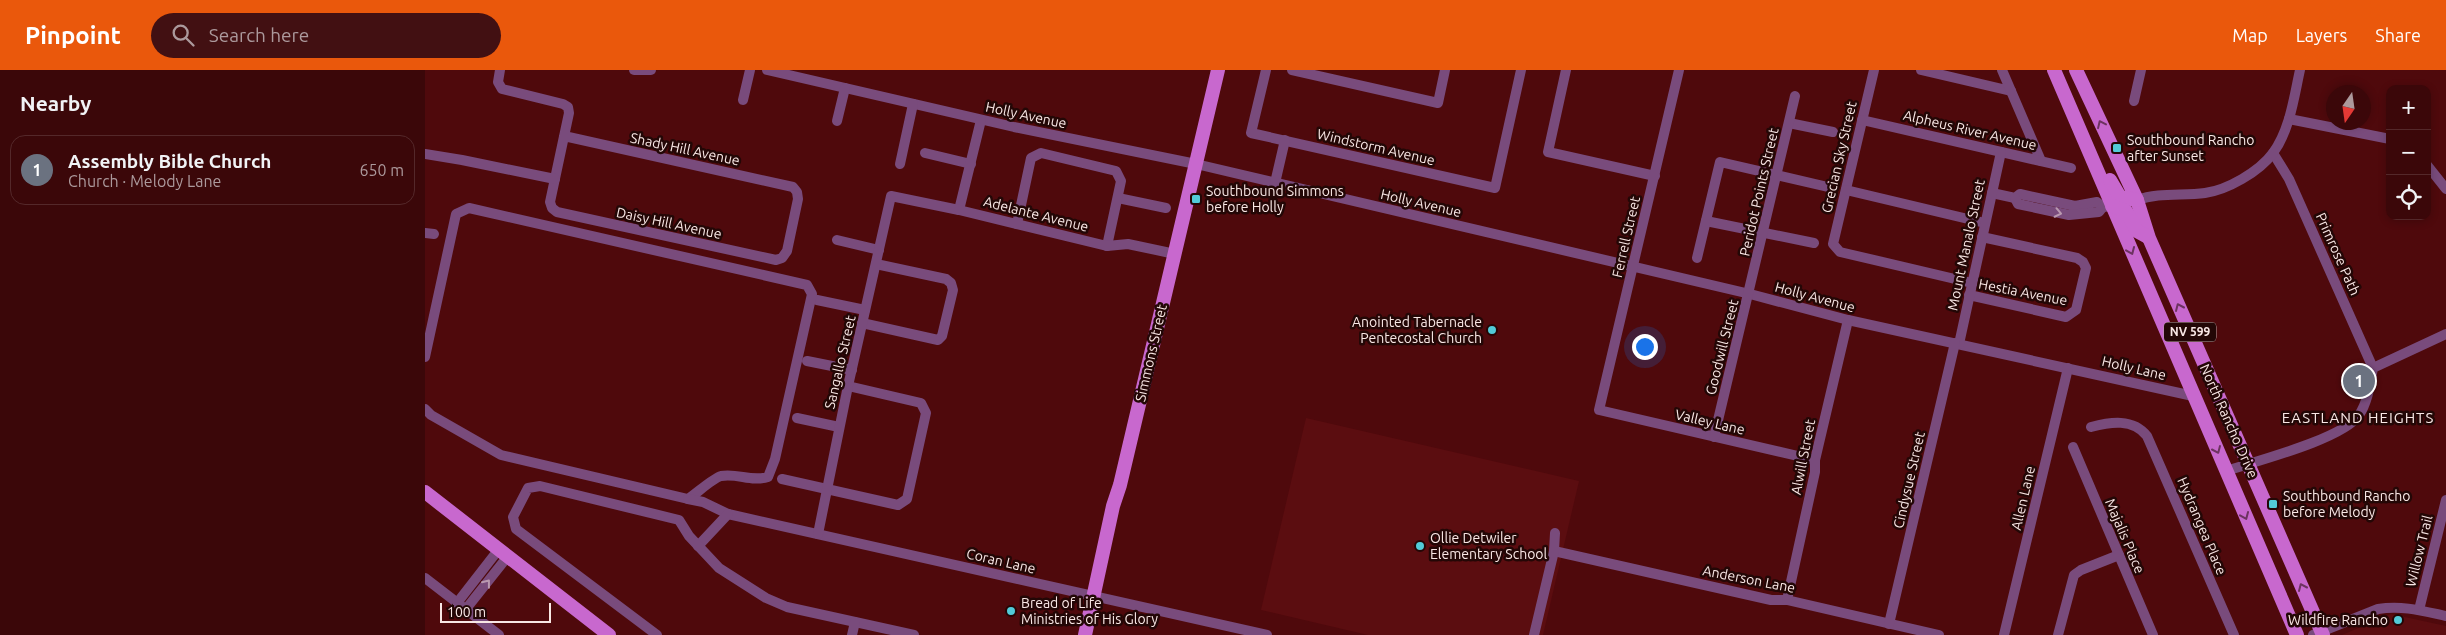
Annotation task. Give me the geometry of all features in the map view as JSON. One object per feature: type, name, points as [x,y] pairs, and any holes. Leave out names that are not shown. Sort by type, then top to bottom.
[{"type":"main road","name":"Simmons Street","points":[[1085,635],[1113,506],[1120,485],[1218,70]]},
{"type":"main road","name":"North Rancho Drive","points":[[2054,70],[2096,167],[2108,206],[2297,635]]},
{"type":"main road","name":"North Rancho Drive","points":[[2076,70],[2137,200],[2149,238],[2248,464],[2319,634]]},
{"type":"main road","points":[[2096,167],[2106,173],[2117,194],[2124,198],[2137,200]]},
{"type":"main road","points":[[2108,206],[2126,211],[2137,231],[2149,238]]},
{"type":"main road","points":[[425,492],[609,635]]},
{"type":"street","points":[[425,154],[555,180],[569,113],[567,107],[563,104],[507,91],[500,87],[498,82],[500,70]]},
{"type":"street","points":[[634,70],[651,70]]},
{"type":"street","points":[[743,100],[750,70]]},
{"type":"street","name":"Holly Avenue","points":[[767,70],[981,120],[1196,164],[1750,294],[1848,320],[2068,368]]},
{"type":"street","name":"Windstorm Avenue","points":[[1266,70],[1251,133],[1495,188],[1521,70]]},
{"type":"street","points":[[1292,70],[1437,102],[1445,70]]},
{"type":"street","points":[[1566,70],[1548,152],[1655,176]]},
{"type":"street","name":"Ferrell Street","points":[[1599,410],[1679,70]]},
{"type":"street","name":"Grecian Sky Street","points":[[1874,70],[1833,244],[1840,252],[1972,283]]},
{"type":"street","points":[[1921,70],[2011,91]]},
{"type":"street","points":[[2002,70],[2041,161]]},
{"type":"street","points":[[2134,101],[2141,70]]},
{"type":"street","points":[[2137,200],[2152,195],[2189,195],[2223,188],[2245,177],[2273,153],[2289,119],[2300,70]]},
{"type":"street","points":[[837,121],[845,88]]},
{"type":"street","name":"Peridot Points Street","points":[[1750,294],[1795,96]]},
{"type":"street","points":[[900,164],[913,104]]},
{"type":"street","points":[[2289,119],[2386,138]]},
{"type":"street","points":[[959,210],[981,120]]},
{"type":"street","name":"Alpheus River Avenue","points":[[1862,120],[2071,168]]},
{"type":"street","points":[[1789,124],[1833,132]]},
{"type":"street","name":"Shady Hill Avenue","points":[[564,136],[790,186],[797,192],[798,199],[787,251],[782,258]]},
{"type":"street","points":[[1275,183],[1285,140]]},
{"type":"street","name":"Mount Manalo Street","points":[[1957,344],[2001,152]]},
{"type":"street","points":[[925,153],[971,164]]},
{"type":"street","points":[[1017,224],[1031,158],[1034,156],[1041,153],[1116,171],[1120,175],[1121,181],[1107,246]]},
{"type":"street","name":"Primrose Path","points":[[2273,153],[2289,179],[2373,368]]},
{"type":"street","points":[[1697,258],[1720,162],[1828,187]]},
{"type":"street","points":[[2431,170],[2446,189]]},
{"type":"street","name":"Daisy Hill Avenue","points":[[555,180],[550,202],[552,208],[557,212],[775,260],[782,258]]},
{"type":"street","points":[[1846,190],[1985,223]]},
{"type":"street","points":[[1992,193],[2015,198],[2020,194],[2075,206],[2097,202],[2108,206]]},
{"type":"street","name":"Adelante Avenue","points":[[891,196],[959,210],[1107,246],[1128,244],[1175,254]]},
{"type":"street","name":"Sangallo Street","points":[[818,534],[851,370],[891,196]]},
{"type":"street","points":[[1118,198],[1166,208]]},
{"type":"street","points":[[425,357],[456,214],[469,208],[807,285],[812,294],[775,459],[768,477],[757,480],[743,476],[719,476],[688,499]]},
{"type":"street","points":[[1706,221],[1813,243]]},
{"type":"street","name":"Hestia Avenue","points":[[1969,295],[2066,317],[2075,310],[2086,268],[2083,262],[2077,258],[1982,237]]},
{"type":"street","points":[[837,240],[879,250]]},
{"type":"street","points":[[862,324],[938,340],[942,336],[953,290],[946,279],[876,264]]},
{"type":"street","name":"Goodwill Street","points":[[1714,437],[1750,294]]},
{"type":"street","points":[[817,300],[865,310]]},
{"type":"street","name":"Alwill Street","points":[[1787,600],[1815,472],[1815,460],[1848,320]]},
{"type":"street","points":[[2226,471],[2330,436],[2350,426],[2359,415],[2367,399],[2373,368],[2446,334]]},
{"type":"street","name":"Cindysue Street","points":[[1889,624],[1957,344]]},
{"type":"street","points":[[807,360],[851,370]]},
{"type":"street","name":"Holly Lane","points":[[2068,368],[2193,396]]},
{"type":"street","name":"Allen Lane","points":[[2004,635],[2068,368]]},
{"type":"street","points":[[782,479],[898,505],[903,504],[907,498],[926,413],[924,406],[921,403],[848,386]]},
{"type":"street","name":"Valley Lane","points":[[1599,410],[1815,460]]},
{"type":"street","name":"Coran Lane","points":[[427,414],[501,455],[703,502],[728,514],[1267,635]]},
{"type":"street","points":[[797,418],[839,426]]},
{"type":"street","name":"Hydrangea Place","points":[[2091,427],[2113,421],[2143,430],[2150,440],[2234,635]]},
{"type":"street","name":"Majalis Place","points":[[2073,447],[2153,635]]},
{"type":"street","points":[[657,635],[516,529],[513,517],[527,488],[540,486],[679,520],[698,546],[719,568],[766,598],[787,606],[914,635]]},
{"type":"street","name":"Willow Trail","points":[[2419,610],[2446,500]]},
{"type":"street","points":[[698,546],[728,514]]},
{"type":"street","points":[[1534,635],[1554,551],[1555,533]]},
{"type":"street","name":"Anderson Lane","points":[[1554,551],[1771,600],[1787,600],[1939,635]]},
{"type":"street","points":[[461,606],[503,552]]},
{"type":"street","points":[[2058,635],[2074,575],[2081,570],[2119,555]]},
{"type":"street","points":[[425,578],[494,634]]},
{"type":"street","points":[[2319,634],[2378,609],[2401,607],[2446,616]]},
{"type":"street","points":[[852,635],[855,622]]},
{"type":"shaded area","name":"Ollie Detwiler Elementary School","points":[[1306,418],[1579,481],[1543,635],[1368,635],[1261,610]]},
{"type":"shaded area","name":"Wildfire Rancho","points":[[2391,614],[2446,626],[2446,635],[2342,635]]},
{"type":"place","name":"Southbound Rancho after Sunset","points":[[2117,148]]},
{"type":"place","name":"Southbound Simmons before Holly","points":[[1196,199]]},
{"type":"place","name":"Anointed Tabernacle Pentecostal Church","points":[[1492,330]]},
{"type":"place","name":"Assembly Bible Church","points":[[2359,381]]},
{"type":"place","name":"Southbound Rancho before Melody","points":[[2273,504]]},
{"type":"place","name":"Ollie Detwiler Elementary School","points":[[1420,546]]},
{"type":"place","name":"Bread of Life Ministries of His Glory","points":[[1011,611]]},
{"type":"place","name":"Wildfire Rancho","points":[[2398,620]]},
{"type":"district","name":"EASTLAND HEIGHTS","points":[[2358,418]]}]
